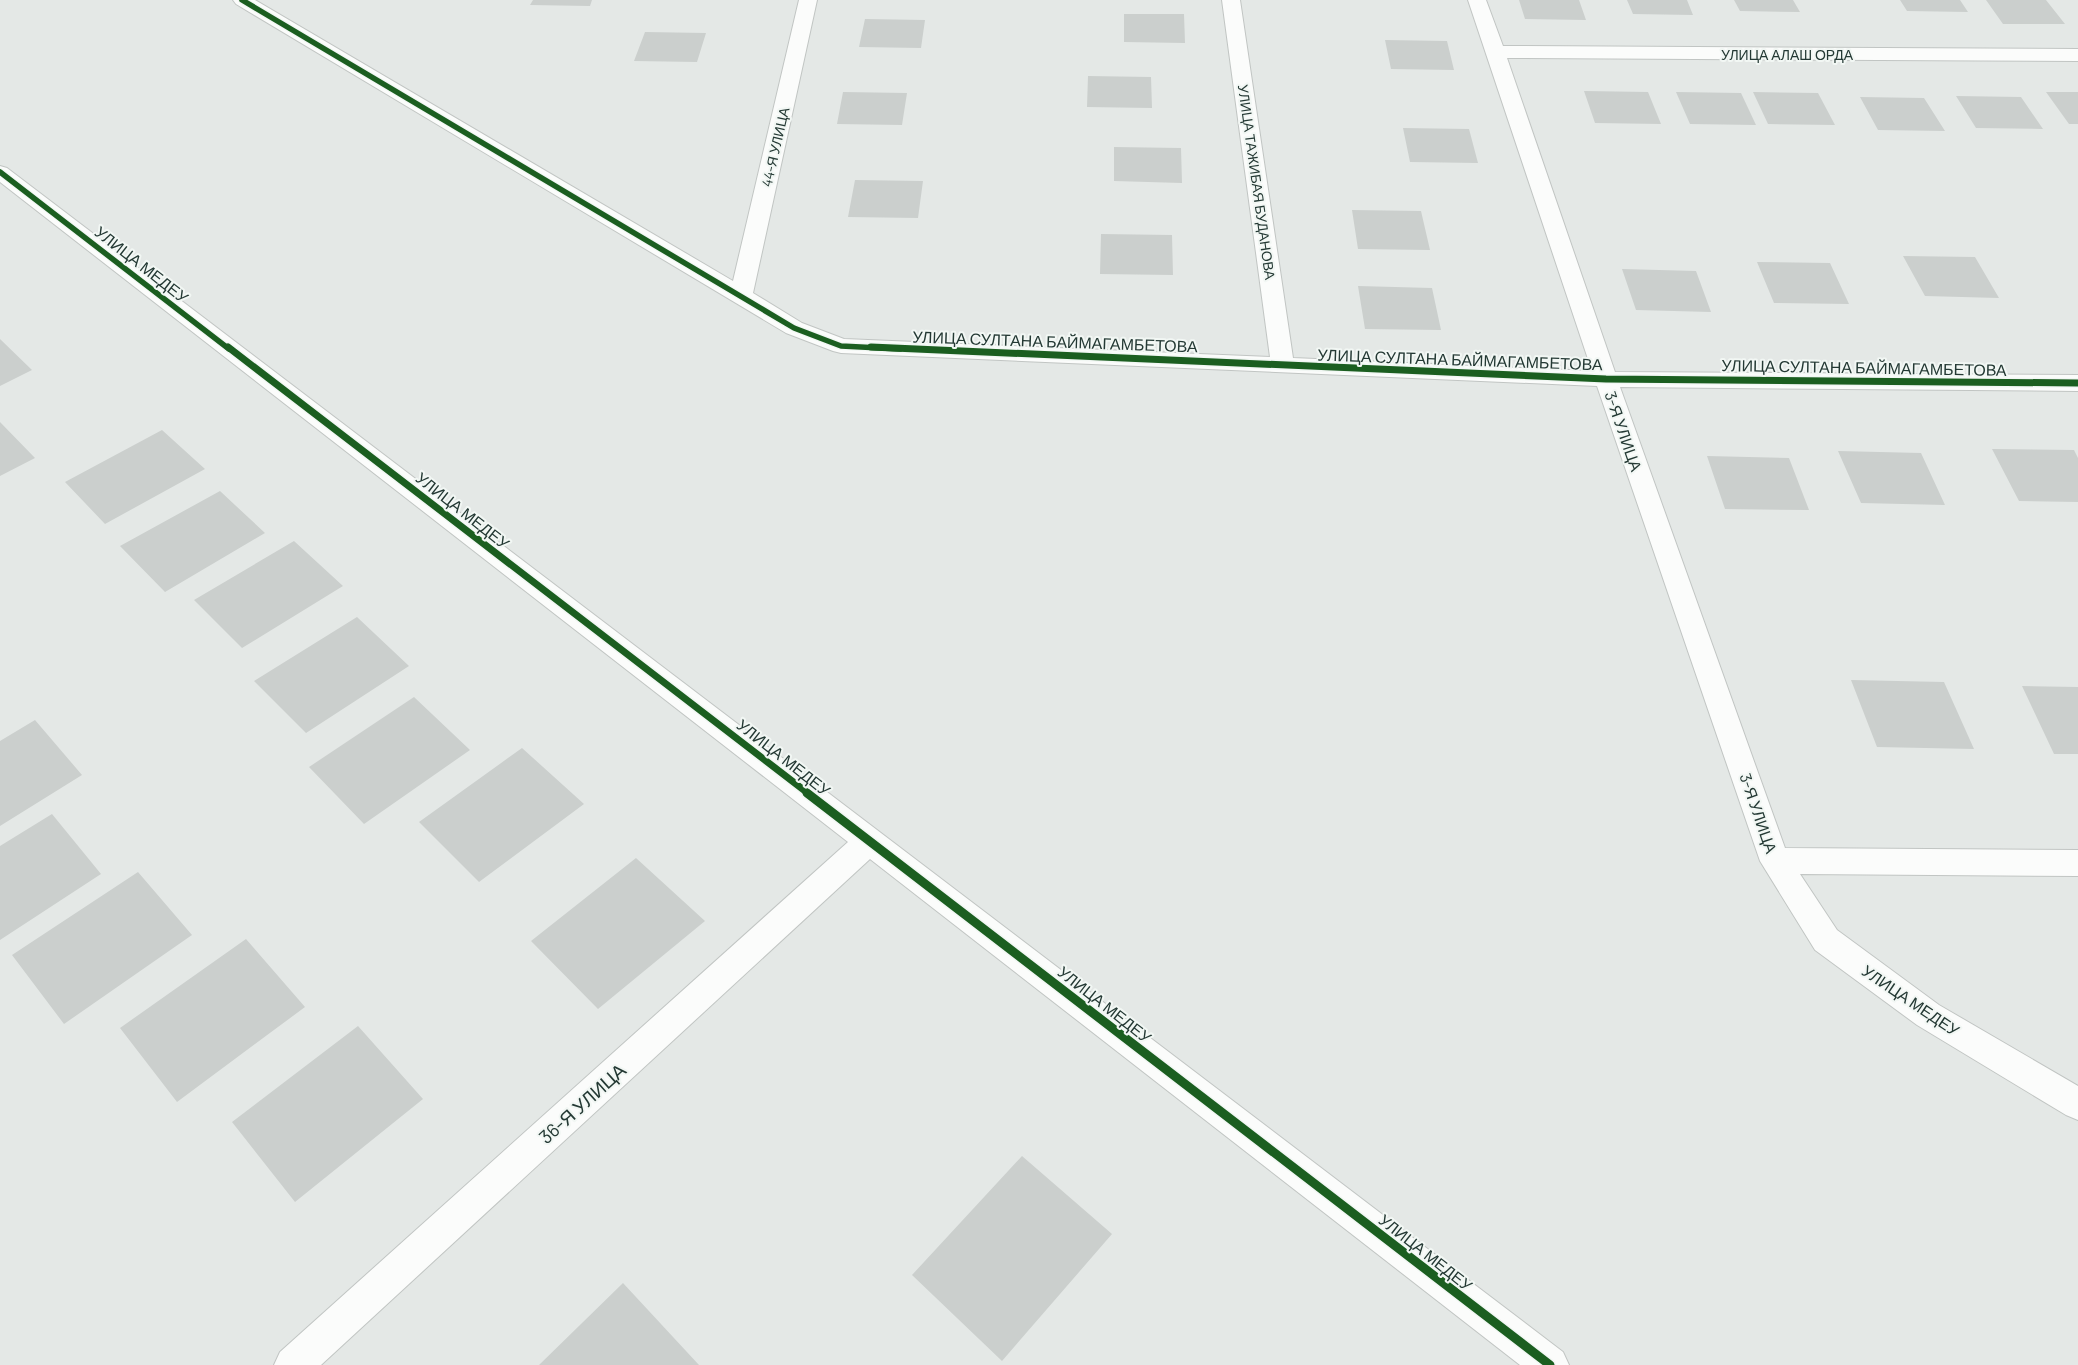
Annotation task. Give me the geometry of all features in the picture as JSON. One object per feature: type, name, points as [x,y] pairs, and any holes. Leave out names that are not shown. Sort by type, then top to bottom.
[{"type":"street","points":[[242,0],[741,295]]},
{"type":"street","name":"44-Я УЛИЦА","points":[[741,295],[808,0]]},
{"type":"street","name":"УЛИЦА ТАЖИБАЯ БУДАНОВА","points":[[1231,0],[1283,365]]},
{"type":"street","name":"3-Я УЛИЦА","points":[[1477,0],[1606,379],[1775,861]]},
{"type":"street","name":"УЛИЦА АЛАШ ОРДА","points":[[1496,52],[2078,55]]},
{"type":"street","name":"УЛИЦА МЕДЕУ","points":[[0,172],[1550,1365]]},
{"type":"street","name":"УЛИЦА СУЛТАНА БАЙМАГАМБЕТОВА","points":[[741,295],[794,328],[841,346],[1606,379],[2078,383]]},
{"type":"street","name":"36-Я УЛИЦА","points":[[293,1365],[870,840]]},
{"type":"street","points":[[1775,861],[2078,863]]},
{"type":"street","name":"УЛИЦА МЕДЕУ","points":[[1775,861],[1826,940],[1928,1015],[2078,1104]]},
{"type":"building","points":[[533,0],[592,0],[590,6],[530,5]]},
{"type":"building","points":[[1519,0],[1579,0],[1586,20],[1525,19]]},
{"type":"building","points":[[1627,0],[1687,0],[1693,15],[1633,14]]},
{"type":"building","points":[[1734,0],[1793,0],[1800,12],[1740,11]]},
{"type":"building","points":[[1900,0],[1960,0],[1968,12],[1907,11]]},
{"type":"building","points":[[1986,0],[2046,0],[2065,24],[2003,24]]},
{"type":"building","points":[[1124,14],[1184,14],[1185,43],[1124,42]]},
{"type":"building","points":[[865,19],[925,20],[921,48],[859,47]]},
{"type":"building","points":[[645,32],[706,33],[697,62],[634,61]]},
{"type":"building","points":[[1385,40],[1447,41],[1454,70],[1391,69]]},
{"type":"building","points":[[1088,76],[1151,77],[1152,108],[1087,107]]},
{"type":"building","points":[[1584,91],[1648,92],[1661,124],[1595,123]]},
{"type":"building","points":[[843,92],[907,93],[902,125],[837,124]]},
{"type":"building","points":[[1676,92],[1741,93],[1756,125],[1690,124]]},
{"type":"building","points":[[1753,92],[1818,93],[1835,125],[1768,124]]},
{"type":"building","points":[[2046,92],[2078,92],[2078,124],[2069,124]]},
{"type":"building","points":[[1956,96],[2021,97],[2043,129],[1976,128]]},
{"type":"building","points":[[1860,97],[1924,98],[1945,131],[1878,130]]},
{"type":"building","points":[[1403,128],[1469,129],[1478,163],[1410,162]]},
{"type":"building","points":[[1114,147],[1181,148],[1182,183],[1114,181]]},
{"type":"building","points":[[855,180],[923,181],[918,218],[848,217]]},
{"type":"building","points":[[1352,210],[1421,211],[1430,250],[1358,249]]},
{"type":"building","points":[[1101,234],[1172,235],[1173,275],[1100,274]]},
{"type":"building","points":[[1903,256],[1975,257],[1999,298],[1925,296]]},
{"type":"building","points":[[1757,262],[1830,263],[1849,304],[1774,303]]},
{"type":"building","points":[[1622,269],[1696,271],[1711,312],[1636,310]]},
{"type":"building","points":[[1358,286],[1432,288],[1441,330],[1365,329]]},
{"type":"building","points":[[0,339],[32,370],[0,386]]},
{"type":"building","points":[[0,422],[35,458],[0,476]]},
{"type":"building","points":[[162,430],[205,469],[105,524],[65,482]]},
{"type":"building","points":[[1992,449],[2074,450],[2078,458],[2078,502],[2019,501]]},
{"type":"building","points":[[1838,451],[1921,453],[1945,505],[1861,503]]},
{"type":"building","points":[[1707,456],[1789,458],[1809,510],[1725,509]]},
{"type":"building","points":[[220,491],[265,533],[165,592],[120,546]]},
{"type":"building","points":[[294,541],[343,586],[242,648],[194,600]]},
{"type":"building","points":[[357,617],[409,666],[306,733],[254,681]]},
{"type":"building","points":[[1851,680],[1944,682],[1974,749],[1877,747]]},
{"type":"building","points":[[2022,686],[2078,687],[2078,754],[2054,754]]},
{"type":"building","points":[[414,697],[470,750],[364,824],[309,767]]},
{"type":"building","points":[[35,720],[82,775],[0,826],[0,741]]},
{"type":"building","points":[[522,748],[584,804],[479,882],[419,822]]},
{"type":"building","points":[[52,814],[101,874],[0,940],[0,846]]},
{"type":"building","points":[[636,858],[705,921],[598,1009],[531,941]]},
{"type":"building","points":[[138,872],[192,935],[64,1024],[12,955]]},
{"type":"building","points":[[246,939],[305,1007],[177,1102],[120,1028]]},
{"type":"building","points":[[358,1026],[423,1099],[295,1202],[232,1122]]},
{"type":"building","points":[[1022,1156],[1112,1234],[1002,1361],[912,1275]]},
{"type":"building","points":[[623,1283],[699,1365],[539,1365]]},
{"type":"cycle path","points":[[242,0],[794,328],[841,346],[1606,379],[2078,383]]},
{"type":"cycle path","points":[[0,172],[1550,1365]]}]
